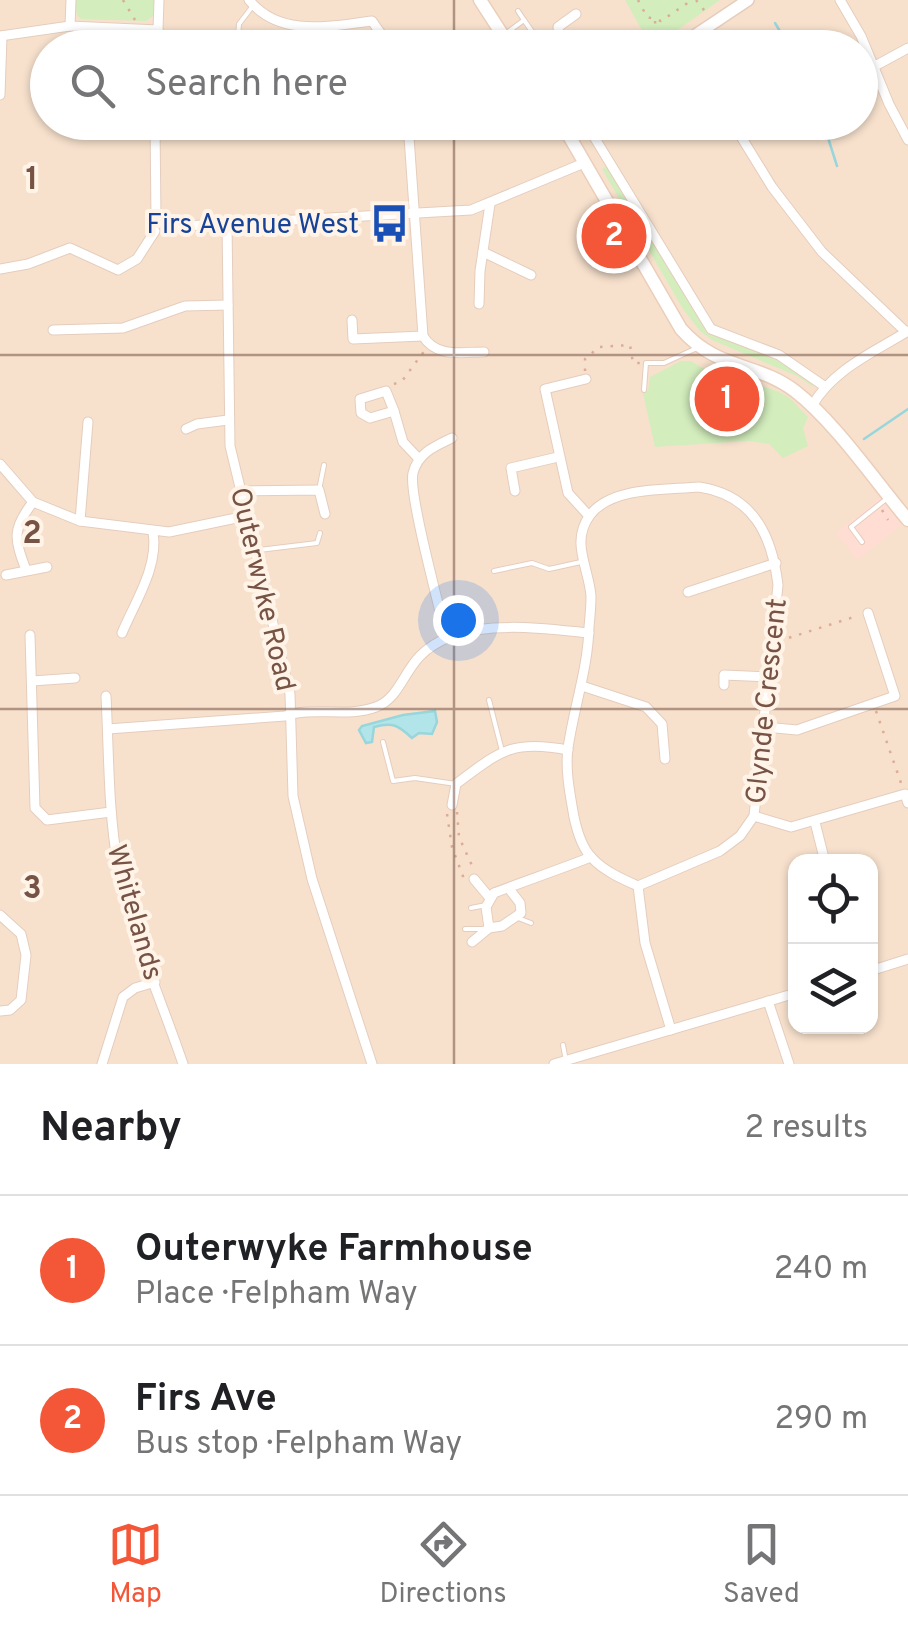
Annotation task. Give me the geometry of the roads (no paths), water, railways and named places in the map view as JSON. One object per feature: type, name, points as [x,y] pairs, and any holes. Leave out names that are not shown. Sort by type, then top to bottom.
[{"type":"main road","points":[[480,0],[500,30]]},
{"type":"main road","points":[[571,140],[681,329],[697,348],[792,388],[812,406],[908,520]]},
{"type":"street","points":[[70,26],[71,0]]},
{"type":"street","points":[[42,30],[70,26],[158,30],[159,0]]},
{"type":"street","points":[[706,30],[748,0]]},
{"type":"street","points":[[840,0],[856,30]]},
{"type":"street","points":[[251,3],[272,20],[312,28],[372,21],[378,30]]},
{"type":"street","points":[[558,30],[576,14]]},
{"type":"street","points":[[0,95],[1,36],[30,32]]},
{"type":"street","points":[[878,64],[908,48]]},
{"type":"street","points":[[878,74],[908,140]]},
{"type":"street","points":[[0,269],[28,264],[70,248],[118,270],[137,259],[159,225],[156,140]]},
{"type":"street","points":[[409,140],[426,341]]},
{"type":"street","points":[[597,140],[711,329],[778,355],[824,386]]},
{"type":"street","points":[[743,140],[772,187],[822,252],[907,332],[824,386],[812,406]]},
{"type":"street","points":[[159,225],[471,210],[584,163]]},
{"type":"street","points":[[479,304],[490,204]]},
{"type":"street","name":"Outerwyke Road","points":[[227,224],[228,420],[240,491],[292,714],[293,796],[312,880],[372,1064]]},
{"type":"street","points":[[483,252],[531,275]]},
{"type":"street","points":[[53,330],[124,328],[185,306],[228,305]]},
{"type":"street","points":[[352,320],[353,339],[426,341],[449,352],[484,352]]},
{"type":"street","points":[[586,379],[544,389],[568,493],[589,516],[580,542],[590,596],[589,633],[568,750],[568,790],[577,832],[591,858],[638,886],[645,944],[671,1030]]},
{"type":"street","points":[[394,411],[370,418],[358,408],[363,396],[386,392],[394,411],[403,442],[419,459]]},
{"type":"street","points":[[186,429],[228,420]]},
{"type":"street","points":[[80,521],[88,422]]},
{"type":"street","points":[[446,636],[412,485],[419,459],[430,448],[452,438]]},
{"type":"street","points":[[515,491],[511,468],[558,457]]},
{"type":"street","points":[[0,464],[33,502],[80,521],[153,532],[183,530],[246,516]]},
{"type":"street","name":"Glynde Crescent","points":[[589,516],[600,506],[624,496],[699,487],[718,490],[745,504],[756,516],[776,563],[778,584],[754,816],[740,836],[720,851],[638,886]]},
{"type":"street","points":[[240,491],[319,490],[325,514]]},
{"type":"street","points":[[26,570],[16,532],[19,520],[33,502]]},
{"type":"street","points":[[122,633],[153,562],[153,532]]},
{"type":"street","points":[[688,592],[776,563]]},
{"type":"street","points":[[6,575],[47,568]]},
{"type":"street","points":[[764,727],[797,730],[895,696],[868,613]]},
{"type":"street","points":[[108,729],[377,707],[396,691],[419,657],[446,636],[521,627],[589,633]]},
{"type":"street","points":[[30,635],[33,799],[37,813],[53,820],[111,812]]},
{"type":"street","points":[[724,685],[724,675],[768,678]]},
{"type":"street","points":[[32,681],[75,678]]},
{"type":"street","points":[[582,686],[646,706],[662,724],[665,758]]},
{"type":"street","name":"Whitelands","points":[[106,696],[111,812],[123,884],[183,1064]]},
{"type":"street","points":[[452,811],[456,784],[502,751],[536,746],[568,750]]},
{"type":"street","points":[[754,816],[791,826],[907,795]]},
{"type":"street","points":[[816,822],[824,854]]},
{"type":"street","points":[[488,901],[499,891],[510,890],[524,880],[591,858]]},
{"type":"street","points":[[471,877],[488,901],[488,929]]},
{"type":"street","points":[[473,943],[488,929],[518,918],[520,903],[510,890]]},
{"type":"street","points":[[0,915],[20,934],[26,956],[21,1000],[10,1010],[0,1011]]},
{"type":"street","points":[[878,969],[908,960]]},
{"type":"street","points":[[102,1064],[123,997],[154,982]]},
{"type":"street","points":[[554,1064],[788,995]]},
{"type":"street","points":[[768,1001],[789,1064]]},
{"type":"lane","points":[[238,30],[251,3]]},
{"type":"lane","points":[[518,10],[531,30]]},
{"type":"lane","points":[[517,30],[524,20]]},
{"type":"lane","points":[[644,390],[646,363],[664,363],[697,348]]},
{"type":"lane","points":[[319,490],[324,466]]},
{"type":"lane","points":[[862,542],[851,528],[888,497]]},
{"type":"lane","points":[[255,550],[317,544],[320,533]]},
{"type":"lane","points":[[494,571],[532,563],[549,569],[581,562]]},
{"type":"lane","points":[[489,700],[502,751]]},
{"type":"lane","points":[[384,742],[393,781],[416,778],[456,784]]},
{"type":"lane","points":[[472,908],[488,901]]},
{"type":"lane","points":[[518,918],[531,924]]},
{"type":"lane","points":[[465,928],[488,929]]},
{"type":"lane","points":[[563,1045],[566,1061]]},
{"type":"water","points":[[435,711],[437,722],[432,734],[419,733],[412,738],[395,726],[381,726],[374,727],[372,742],[366,743],[359,730],[403,715]]},
{"type":"waterway","points":[[775,23],[779,30]]},
{"type":"waterway","points":[[829,140],[837,166]]},
{"type":"waterway","points":[[864,439],[908,409]]},
{"type":"place","name":"Firs Avenue West","points":[[389,223]]},
{"type":"place","name":"Firs Ave","points":[[614,236]]},
{"type":"place","name":"Outerwyke Farmhouse","points":[[727,399]]}]
